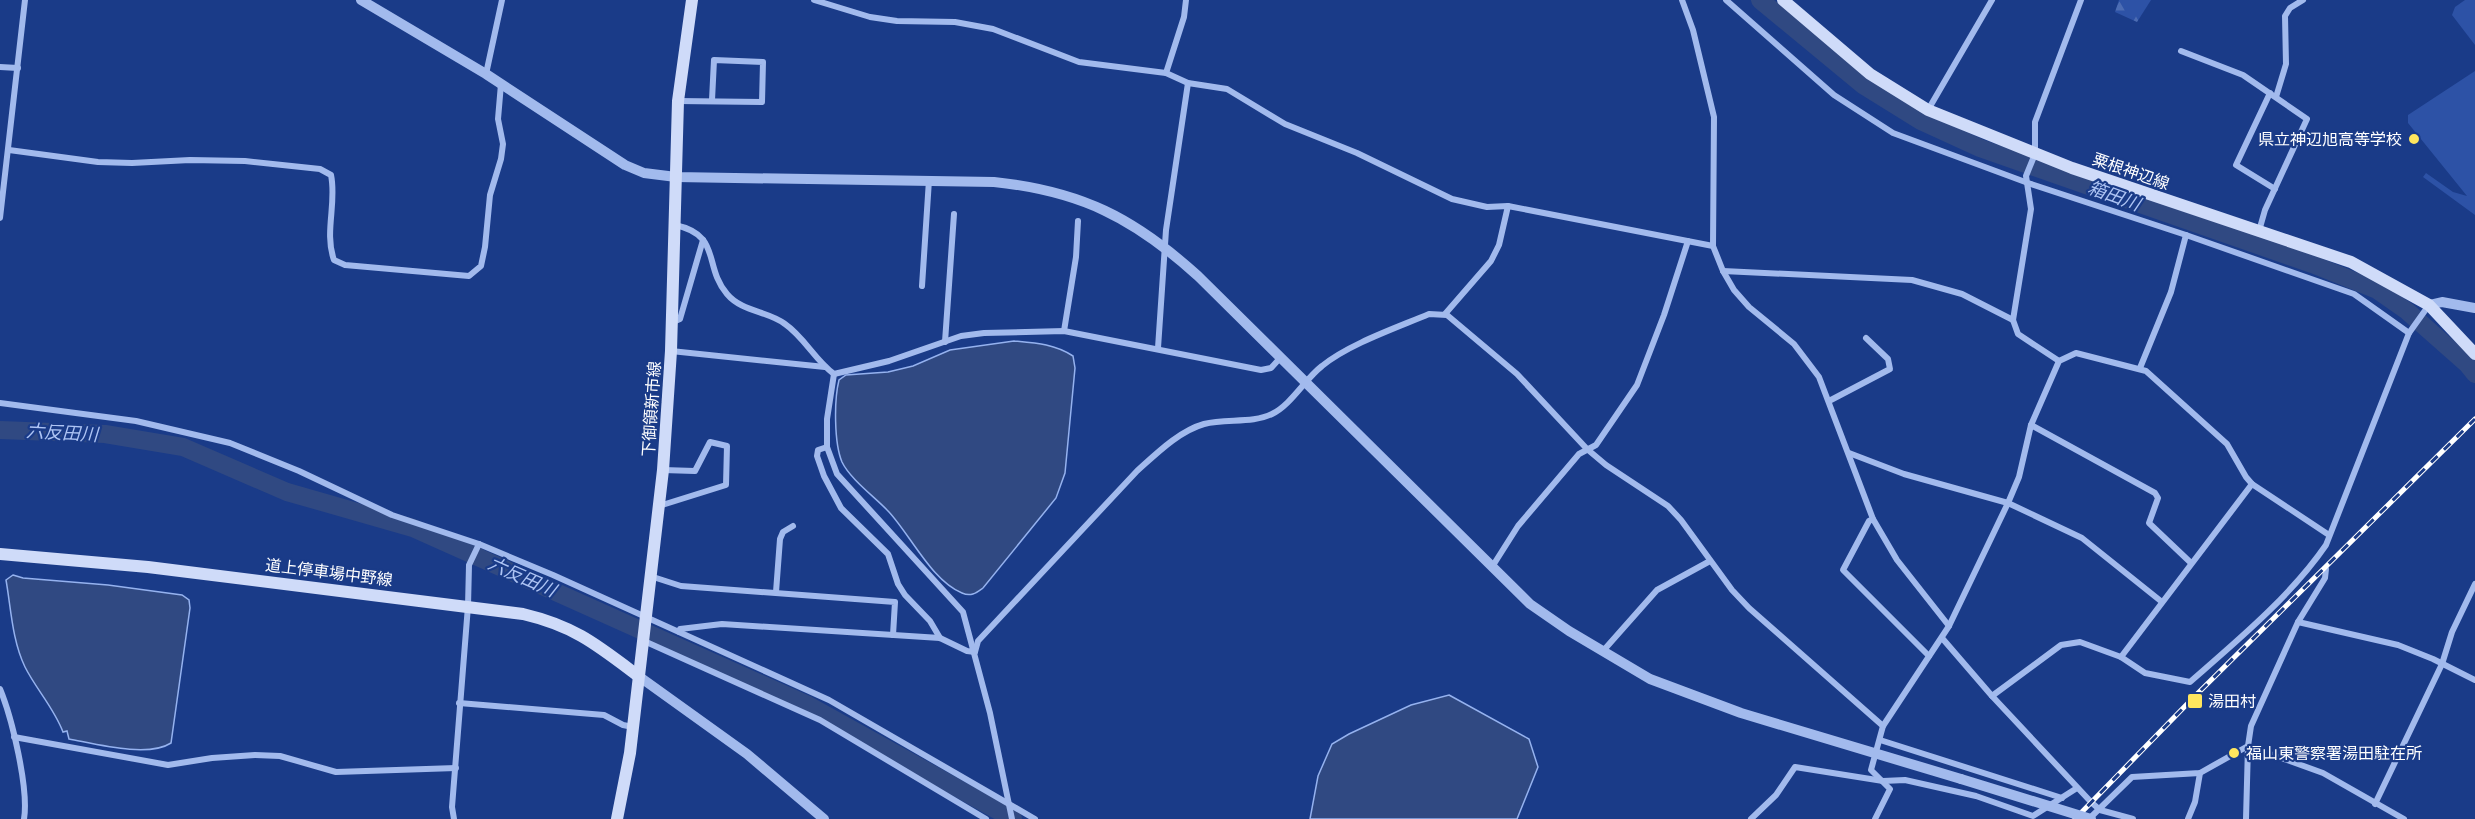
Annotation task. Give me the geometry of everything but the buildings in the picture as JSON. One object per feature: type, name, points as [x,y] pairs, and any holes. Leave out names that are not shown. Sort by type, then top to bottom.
[{"type":"main road","name":"下御領新市線","points":[[617,819],[633,727],[637,675],[663,470],[671,351],[678,101],[692,0]]},
{"type":"main road","name":"粟根神辺線","points":[[1783,0],[1870,74],[1928,110],[2034,155],[2351,262],[2428,307],[2475,354]]},
{"type":"main road","name":"道上停車場中野線","points":[[0,554],[148,567],[523,614],[554,621],[597,644],[637,675]]},
{"type":"street","points":[[0,218],[25,0]]},
{"type":"street","points":[[361,0],[486,74],[625,165],[644,173],[676,177],[994,182],[1028,186],[1096,205],[1165,246],[1281,357],[1530,604],[1569,631],[1650,679],[1741,713],[2090,819],[2132,777],[2200,773],[2248,746],[2323,774],[2404,819]]},
{"type":"street","points":[[486,74],[502,0]]},
{"type":"street","points":[[814,0],[870,17],[897,21],[955,22],[993,29],[1079,62],[1166,74],[1188,82],[1227,89],[1285,124],[1357,153],[1452,199],[1487,207],[1508,206],[1713,246]]},
{"type":"street","points":[[1166,74],[1184,17],[1186,0]]},
{"type":"street","points":[[1682,0],[1693,30],[1714,117],[1713,246],[1723,272],[1734,290],[1749,307],[1794,344],[1819,377],[1872,519],[1897,560],[1949,626]]},
{"type":"street","points":[[1726,0],[1834,95],[1893,133],[2354,294],[2410,331]]},
{"type":"street","points":[[1928,110],[1992,0]]},
{"type":"street","points":[[2059,361],[2018,334],[2013,320],[2031,210],[2027,179],[2034,155],[2035,122],[2081,0]]},
{"type":"street","points":[[2274,189],[2236,165],[2273,95],[2286,64],[2285,16],[2289,8],[2303,0]]},
{"type":"street","points":[[2181,51],[2243,75],[2307,119],[2274,189],[2259,231]]},
{"type":"street","points":[[678,101],[762,102],[763,62],[714,60],[712,100]]},
{"type":"street","points":[[0,67],[18,68]]},
{"type":"street","points":[[1158,348],[1165,246],[1188,82]]},
{"type":"street","points":[[9,150],[98,162],[132,164],[190,160],[245,160],[321,169],[331,175],[333,183],[329,226],[330,250],[334,260],[345,265],[469,276],[481,266],[490,195],[501,159],[503,144],[498,119],[501,84]]},
{"type":"street","points":[[922,286],[929,180]]},
{"type":"street","points":[[1445,314],[1491,261],[1498,245],[1508,206]]},
{"type":"street","points":[[945,342],[954,214]]},
{"type":"street","points":[[1064,331],[1076,257],[1078,221]]},
{"type":"street","points":[[675,225],[692,229],[708,245],[719,282],[728,295],[751,310],[785,323],[834,374]]},
{"type":"street","points":[[2139,368],[2171,292],[2186,235]]},
{"type":"street","points":[[672,322],[680,319],[703,240]]},
{"type":"street","points":[[1492,567],[1518,526],[1579,454],[1596,445],[1637,385],[1664,315],[1688,241]]},
{"type":"street","points":[[1723,272],[1912,280],[1962,294],[2013,320]]},
{"type":"street","points":[[1992,696],[2061,645],[2080,642],[2121,657],[2145,673],[2190,682],[2231,646],[2310,568],[2326,545],[2410,331],[2428,307],[2442,302],[2475,308]]},
{"type":"street","points":[[975,652],[978,641],[986,632],[1137,471],[1163,449],[1205,423],[1264,417],[1275,413],[1320,367],[1336,356],[1429,314],[1445,314],[1517,374],[1587,449],[1606,465],[1668,506],[1681,520],[1732,590],[1762,620],[1883,726]]},
{"type":"street","points":[[834,374],[889,361],[961,336],[984,333],[1064,331],[1262,370],[1271,368],[1281,357]]},
{"type":"street","points":[[1829,401],[1890,369],[1888,359],[1866,338]]},
{"type":"street","points":[[671,351],[825,367]]},
{"type":"street","points":[[1875,819],[1890,789],[1871,770],[1883,726],[1949,626],[2019,477],[2031,425],[2059,361],[2076,353],[2139,368],[2227,444],[2252,484],[2329,535]]},
{"type":"street","points":[[834,374],[827,419],[827,447],[837,474],[846,487],[963,612],[990,713],[1012,819]]},
{"type":"street","points":[[0,403],[136,421],[230,443],[299,471],[392,515],[479,544],[829,700],[1035,819]]},
{"type":"street","points":[[2031,425],[2155,493],[2158,498],[2149,523],[2190,562]]},
{"type":"street","points":[[658,507],[726,485],[727,446],[710,442],[695,471],[663,470]]},
{"type":"street","points":[[827,447],[818,450],[817,456],[824,476],[841,508],[888,554],[898,584],[905,595],[930,621],[940,638]]},
{"type":"street","points":[[1849,453],[1904,474],[2008,503],[2082,538],[2162,602]]},
{"type":"street","points":[[2121,657],[2190,562],[2252,484]]},
{"type":"street","points":[[1872,519],[1843,570],[1929,656]]},
{"type":"street","points":[[776,592],[780,539],[783,532],[793,525]]},
{"type":"street","points":[[453,819],[469,565],[479,544]]},
{"type":"street","points":[[1603,651],[1657,590],[1710,561]]},
{"type":"street","points":[[2246,819],[2248,746],[2252,726],[2298,622],[2325,578],[2326,568]]},
{"type":"street","points":[[650,576],[681,586],[896,602],[893,635]]},
{"type":"street","points":[[2375,804],[2442,663],[2452,632],[2475,584]]},
{"type":"street","points":[[2298,622],[2398,645],[2442,663],[2475,680]]},
{"type":"street","points":[[679,632],[680,629],[722,624],[940,638],[975,652]]},
{"type":"street","points":[[1941,638],[2077,788],[2100,810],[2133,819]]},
{"type":"street","points":[[642,639],[820,720],[986,819]]},
{"type":"street","points":[[637,675],[747,754],[824,819]]},
{"type":"street","points":[[0,689],[14,737],[22,786],[24,819]]},
{"type":"street","points":[[459,703],[604,715],[623,725],[633,727]]},
{"type":"street","points":[[14,737],[168,765],[212,758],[255,755],[280,756],[336,772],[456,768]]},
{"type":"street","points":[[1880,740],[2062,798]]},
{"type":"street","points":[[1751,819],[1776,795],[1795,767],[1883,781],[1905,780],[1955,791],[2033,816],[2077,788]]},
{"type":"street","points":[[2188,819],[2200,773]]},
{"type":"green space","points":[[2119,0],[2151,0],[2137,22],[2115,12]]},
{"type":"green space","points":[[2465,0],[2475,0],[2475,45],[2452,15],[2455,7]]},
{"type":"green space","points":[[2475,71],[2475,215],[2423,177],[2426,173],[2453,192],[2467,196],[2408,123],[2408,115]]},
{"type":"shaded area","points":[[1014,341],[1037,343],[1073,356],[1075,368],[1065,473],[1056,498],[983,588],[968,595],[941,579],[889,512],[857,482],[842,462],[836,433],[837,388],[839,380],[846,375],[888,372],[913,366],[950,350]]},
{"type":"shaded area","points":[[13,575],[23,578],[108,585],[182,595],[189,600],[190,608],[171,743],[161,747],[136,750],[69,739],[67,731],[63,732],[55,715],[29,675],[21,657],[6,580]]},
{"type":"shaded area","points":[[1449,695],[1529,739],[1538,767],[1517,819],[1310,819],[1318,776],[1332,744],[1411,705]]},
{"type":"waterway","name":"箱田川","points":[[1760,0],[1863,85],[1921,121],[1980,148],[2312,264],[2377,290],[2407,311],[2467,364],[2475,374]]},
{"type":"waterway","name":"六反田川","points":[[0,430],[105,434],[183,447],[287,492],[413,528],[808,705],[1013,819]]},
{"type":"railway","points":[[2075,819],[2193,698],[2475,419]]},
{"type":"place","name":"県立神辺旭高等学校","points":[[2414,139]]},
{"type":"place","name":"湯田村","points":[[2195,701]]},
{"type":"place","name":"福山東警察署湯田駐在所","points":[[2234,753]]}]
